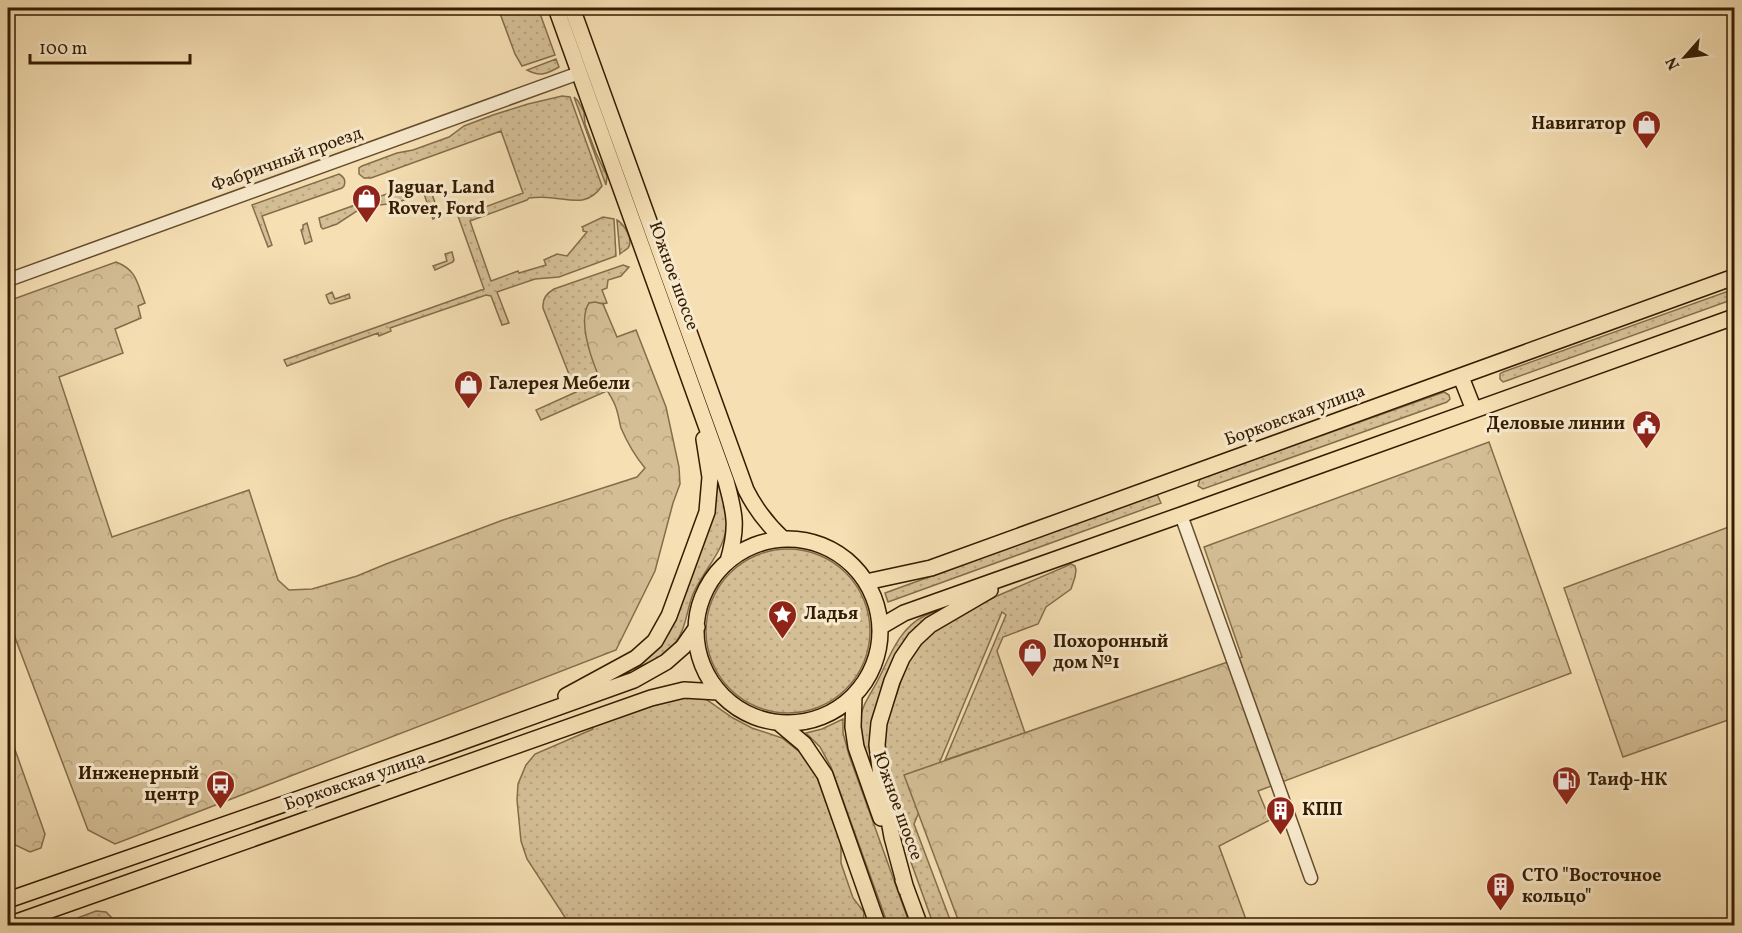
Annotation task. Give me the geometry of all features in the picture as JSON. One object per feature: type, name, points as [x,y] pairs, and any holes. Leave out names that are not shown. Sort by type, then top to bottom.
[{"type":"main road","name":"Южное шоссе","points":[[556,8],[726,481],[733,505],[735,524],[734,541],[728,561]]},
{"type":"main road","name":"Южное шоссе","points":[[572,8],[746,490],[754,508],[783,539]]},
{"type":"main road","name":"Борковская улица","points":[[866,582],[930,568],[1734,277]]},
{"type":"main road","points":[[880,627],[904,613],[1734,317]]},
{"type":"main road","points":[[1461,377],[1474,410]]},
{"type":"main road","points":[[521,721],[636,658],[655,642],[669,616],[707,512],[710,477],[699,407]]},
{"type":"main road","points":[[783,539],[813,542],[841,555],[851,564],[866,582],[876,603],[880,627],[880,644],[876,660],[865,682],[854,696],[844,706],[818,719],[794,724],[752,717],[718,693],[701,661],[698,647],[697,627],[702,600],[717,573],[728,561],[754,545],[783,539]]},
{"type":"main road","points":[[906,889],[892,837],[877,746],[879,723],[892,681],[902,658],[915,639],[930,625],[1027,570]]},
{"type":"main road","name":"Борковская улица","points":[[8,900],[634,680],[666,662],[683,647],[697,627]]},
{"type":"main road","name":"Борковская улица","points":[[8,925],[651,698],[684,690],[718,693]]},
{"type":"main road","name":"Южное шоссе","points":[[854,696],[853,727],[856,747],[920,926]]},
{"type":"main road","points":[[779,723],[804,744],[825,775],[878,926]]},
{"type":"main road","points":[[102,867],[109,889]]},
{"type":"street","name":"Фабричный проезд","points":[[8,280],[579,73]]},
{"type":"street","points":[[1182,515],[1311,878]]},
{"type":"green space","points":[[498,8],[538,8],[555,55],[522,66],[515,54]]},
{"type":"green space","points":[[556,59],[559,67],[547,73],[540,74],[527,70]]},
{"type":"green space","points":[[562,96],[570,97],[602,186],[586,199],[529,198],[470,221],[491,281],[518,271],[519,273],[546,265],[544,260],[557,254],[567,256],[587,232],[583,231],[582,227],[603,217],[614,219],[616,256],[559,277],[535,279],[497,292],[509,323],[502,325],[491,296],[486,295],[390,328],[391,331],[379,336],[378,333],[287,366],[284,360],[484,289],[453,202],[461,216],[523,193],[501,131],[371,178],[364,178],[359,174],[359,168],[397,153],[413,150],[449,137],[464,126],[493,115]]},
{"type":"green space","points":[[574,97],[584,112],[585,124],[607,176],[606,185]]},
{"type":"green space","points":[[339,174],[345,180],[342,188],[262,216],[272,245],[268,247],[252,205]]},
{"type":"green space","points":[[423,182],[429,188],[435,203],[436,217],[433,219],[424,194],[420,195],[416,184]]},
{"type":"green space","points":[[408,187],[412,197],[396,203],[371,206],[369,200]]},
{"type":"green space","points":[[355,205],[357,211],[337,224],[323,229],[321,227],[319,218]]},
{"type":"green space","points":[[617,220],[625,229],[630,241],[628,248],[620,254]]},
{"type":"green space","points":[[307,223],[312,241],[305,244],[301,230]]},
{"type":"green space","points":[[452,252],[453,262],[435,270],[433,266],[447,261],[445,254]]},
{"type":"green space","points":[[116,262],[128,269],[138,283],[145,303],[138,306],[141,318],[115,329],[123,353],[59,377],[112,537],[249,490],[278,580],[289,590],[312,589],[357,576],[503,520],[637,477],[645,468],[623,433],[615,405],[594,365],[586,337],[585,318],[589,303],[603,304],[617,337],[636,330],[666,407],[679,467],[680,484],[655,571],[616,650],[115,844],[88,830],[8,619],[8,301]]},
{"type":"green space","points":[[623,265],[629,267],[621,276],[608,280],[607,288],[602,290],[607,303],[589,303],[597,373],[607,391],[541,420],[536,410],[576,392],[543,308],[544,299],[554,289]]},
{"type":"green space","points":[[1734,289],[1734,299],[1506,381],[1503,382],[1500,379],[1500,374],[1503,372]]},
{"type":"green space","points":[[332,292],[335,299],[349,294],[350,298],[331,304],[326,295]]},
{"type":"green space","points":[[1444,392],[1449,395],[1450,399],[1447,402],[1203,489],[1198,486],[1200,479]]},
{"type":"green space","points":[[1489,442],[1571,673],[1258,791],[1270,820],[1219,846],[1248,925],[960,925],[904,775],[1242,657],[1204,547]]},
{"type":"green space","points":[[713,471],[727,514],[726,530],[719,550],[693,594],[677,640],[660,657],[633,669],[655,650]]},
{"type":"green space","points":[[1157,494],[1161,503],[888,602],[885,593]]},
{"type":"green space","points":[[1734,525],[1734,718],[1623,757],[1564,588]]},
{"type":"green space","points":[[788,549],[819,555],[846,573],[864,600],[870,631],[864,662],[846,689],[819,707],[788,713],[757,707],[730,689],[712,662],[706,631],[712,600],[730,573],[757,555]]},
{"type":"green space","points":[[1071,564],[1076,570],[1071,589],[1046,607],[1038,624],[1003,637],[997,651],[1025,733],[945,760],[1006,615],[1002,612],[914,824],[952,925],[934,926],[903,840],[890,792],[881,737],[905,670],[924,638],[941,623]]},
{"type":"green space","points":[[942,610],[927,619],[877,707],[871,727],[872,769],[861,732],[860,720],[864,705],[895,645],[907,629],[924,616]]},
{"type":"green space","points":[[676,697],[699,697],[707,700],[752,728],[782,738],[806,757],[814,769],[841,843],[841,863],[853,898],[864,912],[863,925],[570,925],[527,859],[521,841],[517,800],[518,784],[526,765],[535,754],[593,729],[590,722]]},
{"type":"green space","points":[[843,719],[843,733],[849,755],[910,925],[888,925],[831,767],[820,747],[806,733],[822,729]]},
{"type":"green space","points":[[8,730],[45,834],[41,848],[30,852],[8,839]]},
{"type":"green space","points":[[96,911],[106,912],[114,920],[113,925],[59,925]]},
{"type":"place","name":"Навигатор","points":[[1647,150]]},
{"type":"place","name":"Jaguar, Land Rover, Ford","points":[[367,224]]},
{"type":"place","name":"Галерея Мебели","points":[[468,410]]},
{"type":"place","name":"Деловые линии","points":[[1646,450]]},
{"type":"place","name":"Ладья","points":[[783,640]]},
{"type":"place","name":"Похоронный дом №1","points":[[1032,678]]},
{"type":"place","name":"Таиф-НК","points":[[1566,806]]},
{"type":"place","name":"Инженерный центр","points":[[220,810]]},
{"type":"place","name":"КПП","points":[[1281,836]]},
{"type":"place","name":"СТО \"Восточное кольцо\"","points":[[1501,912]]}]
